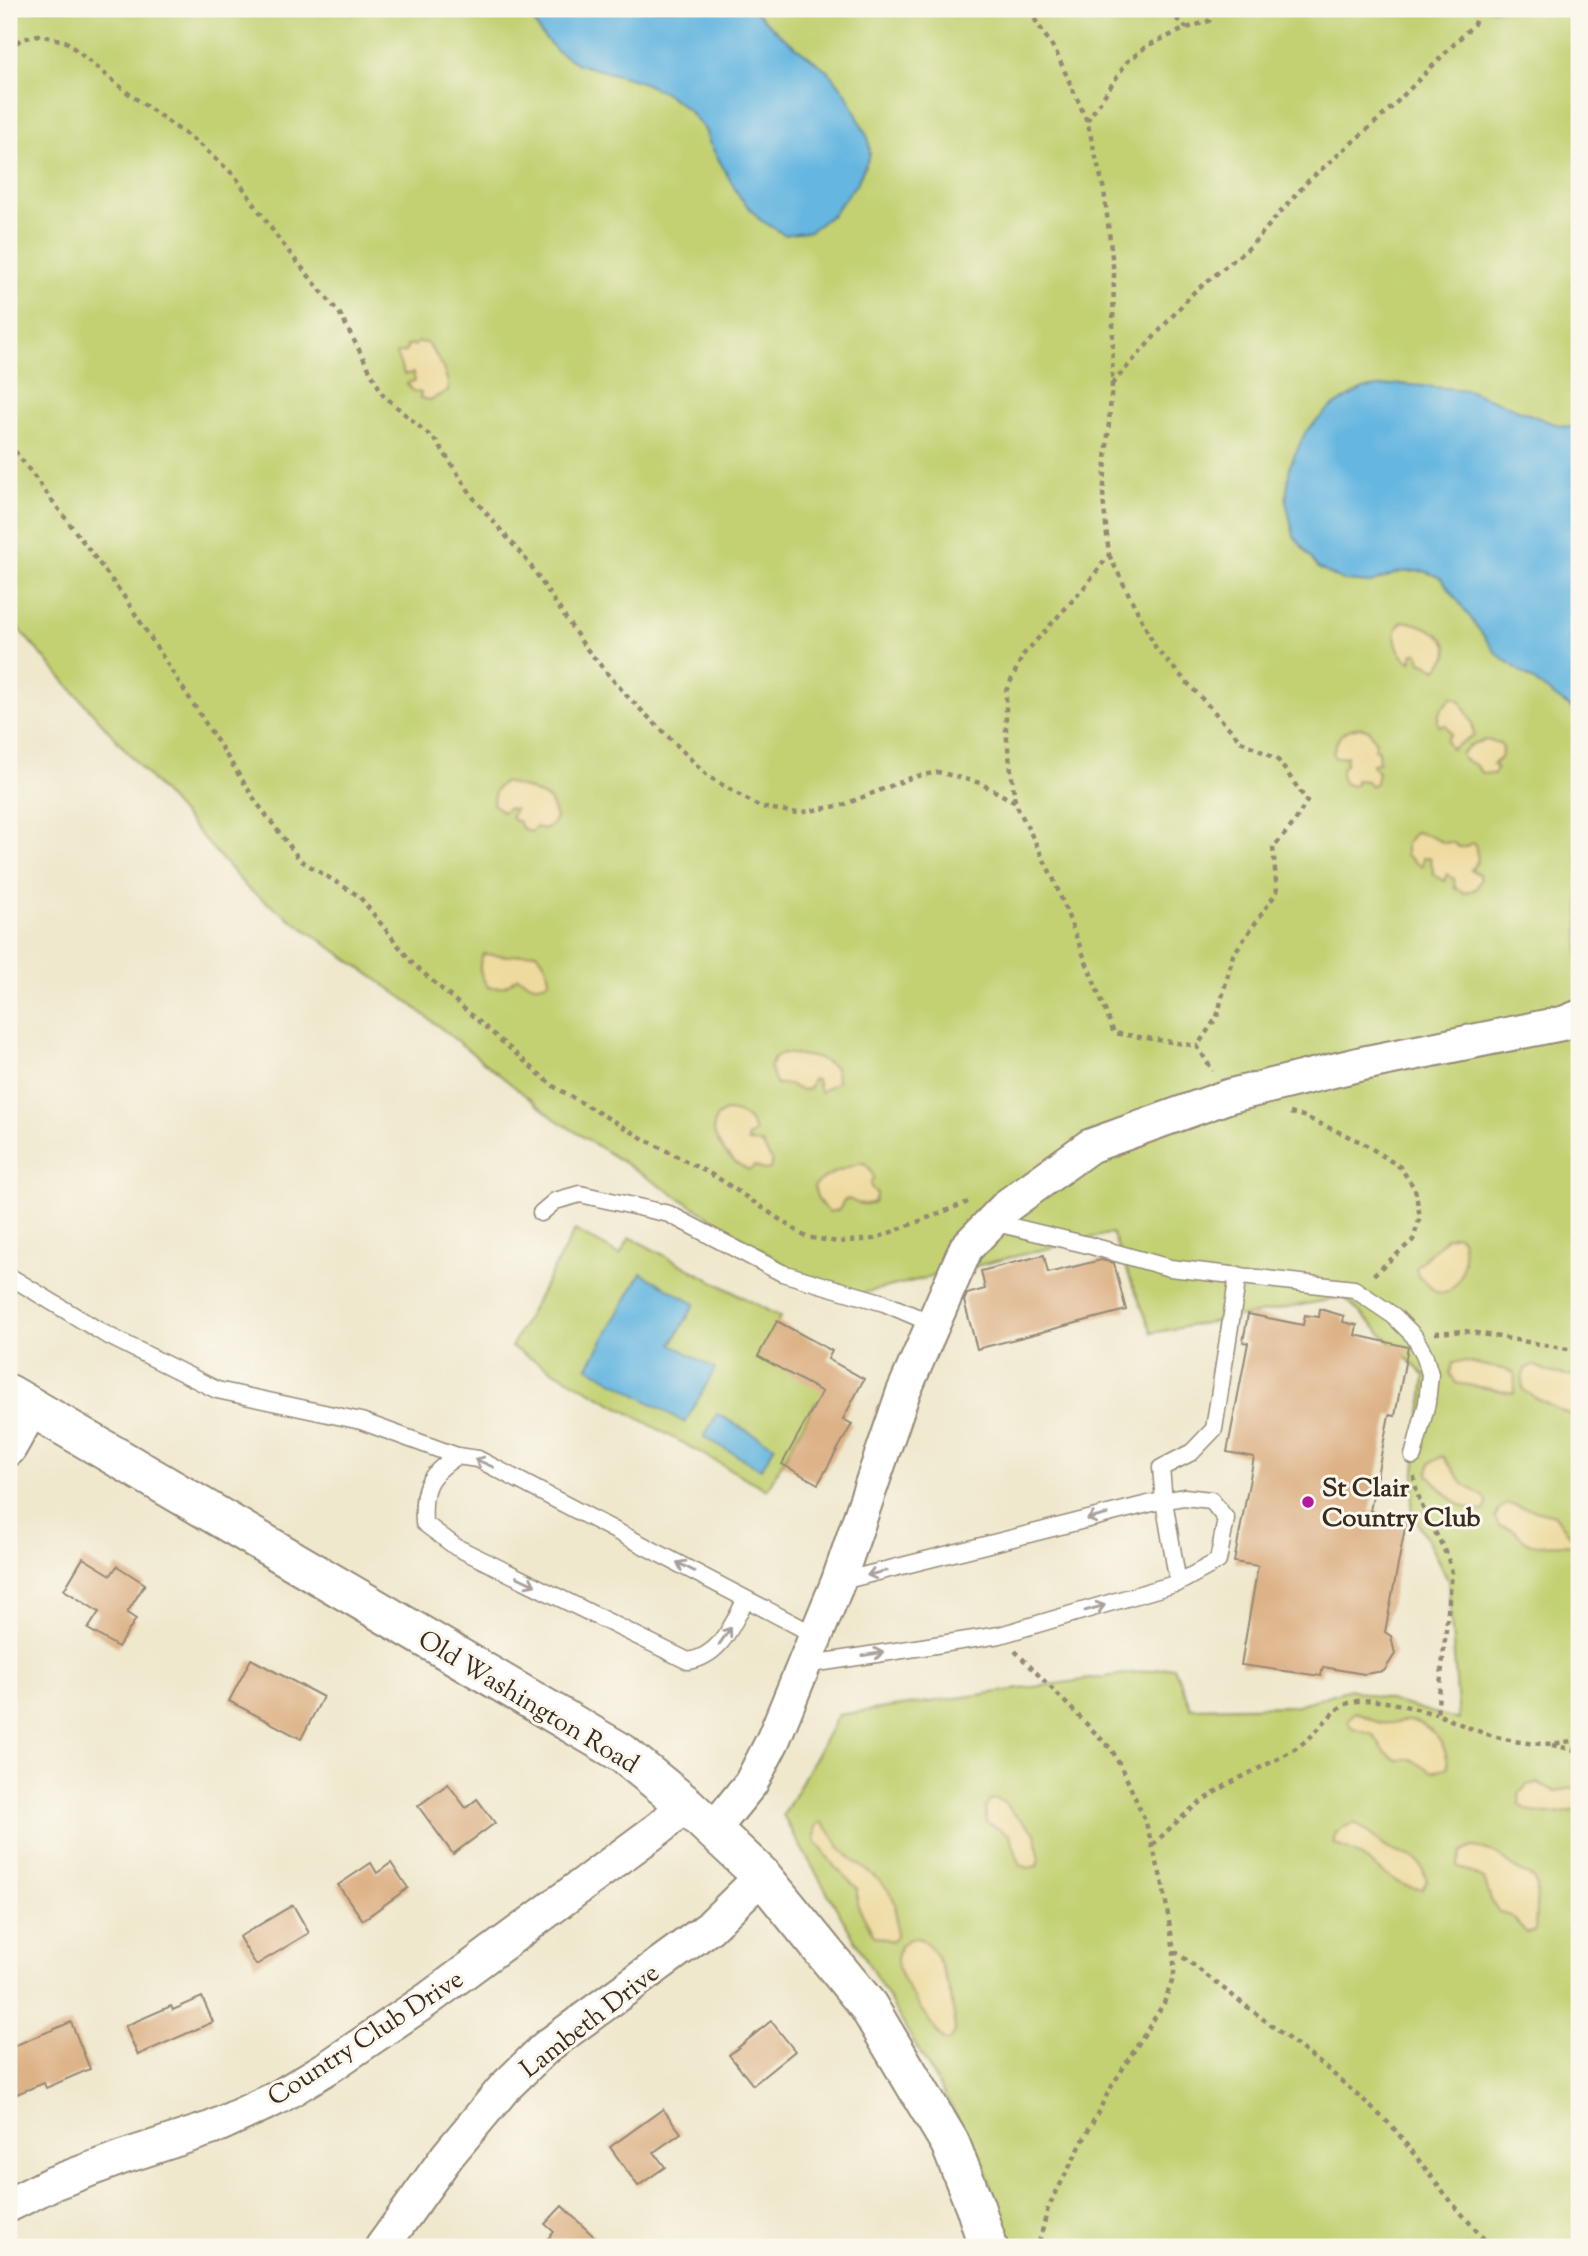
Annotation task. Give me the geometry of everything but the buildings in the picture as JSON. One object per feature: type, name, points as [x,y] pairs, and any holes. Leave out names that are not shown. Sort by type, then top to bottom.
[{"type":"street","points":[[713,1830],[751,1783],[773,1740],[838,1583],[903,1393],[966,1248],[1000,1214],[1090,1146],[1228,1096],[1360,1064],[1564,1023],[1579,1017]]},
{"type":"street","points":[[9,1449],[21,1400]]},
{"type":"street","name":"Old Washington Road","points":[[21,1400],[622,1753],[685,1804],[762,1876],[868,2007],[950,2143],[988,2247]]},
{"type":"street","name":"Country Club Drive","points":[[9,2205],[51,2184],[122,2157],[212,2128],[277,2098],[428,2000],[662,1826],[685,1804]]},
{"type":"street","name":"Lambeth Drive","points":[[382,2247],[448,2155],[504,2088],[546,2047],[709,1928],[762,1876]]},
{"type":"lane","points":[[541,1213],[555,1201],[580,1194],[669,1214],[782,1273],[884,1303],[933,1324]]},
{"type":"lane","points":[[1000,1214],[1088,1245],[1170,1268],[1354,1289],[1394,1316],[1413,1336],[1424,1354],[1430,1374],[1427,1403],[1413,1457]]},
{"type":"lane","points":[[1178,1583],[1161,1468],[1192,1452],[1214,1429],[1238,1275]]},
{"type":"lane","points":[[9,1276],[103,1333],[217,1390],[361,1421],[457,1456],[478,1459],[746,1599],[810,1650],[1000,1635],[1178,1583],[1218,1561],[1226,1519],[1211,1500],[1184,1497],[838,1583]]},
{"type":"lane","points":[[457,1456],[439,1468],[423,1495],[424,1523],[468,1553],[688,1661],[702,1659],[724,1641],[746,1599]]},
{"type":"path","points":[[1028,9],[1056,52],[1087,121],[1104,190],[1114,274],[1112,384],[1103,498],[1109,555],[1157,650],[1241,741],[1278,760],[1307,801],[1294,823],[1273,848],[1277,892],[1233,955],[1217,1017],[1197,1046]]},
{"type":"path","points":[[1171,9],[1171,14],[1187,28]]},
{"type":"path","points":[[1087,121],[1127,61],[1148,45],[1209,21],[1219,9]]},
{"type":"path","points":[[1112,384],[1194,292],[1250,247],[1307,182],[1385,113],[1474,24],[1479,9]]},
{"type":"path","points":[[9,49],[20,40],[38,35],[65,41],[128,93],[198,143],[235,176],[280,241],[340,314],[383,395],[437,442],[475,500],[529,563],[585,647],[626,695],[709,777],[760,807],[798,813],[843,805],[913,777],[939,772],[980,783],[1015,802]]},
{"type":"path","points":[[9,443],[123,595],[257,803],[300,860],[359,897],[413,964],[553,1086],[718,1178],[806,1237],[839,1242],[874,1239],[968,1202],[1000,1214]]},
{"type":"path","points":[[1109,555],[1083,589],[1023,655],[1006,691],[1006,732],[1015,802],[1054,880],[1114,1033],[1197,1046],[1228,1096]]},
{"type":"path","points":[[1278,1110],[1303,1116],[1363,1143],[1399,1167],[1415,1189],[1420,1217],[1413,1240],[1387,1265],[1354,1289]]},
{"type":"path","points":[[1413,1336],[1465,1331],[1579,1351]]},
{"type":"path","points":[[1413,1457],[1416,1491],[1448,1554],[1452,1573],[1437,1714]]},
{"type":"path","points":[[1000,1635],[1112,1750],[1136,1800],[1152,1846],[1163,1885],[1174,1951],[1174,1976],[1164,2003],[1110,2089],[1048,2208],[1038,2247]]},
{"type":"path","points":[[1152,1846],[1179,1819],[1206,1798],[1275,1761],[1309,1739],[1331,1714],[1347,1703],[1366,1699],[1437,1714],[1477,1732],[1579,1751]]},
{"type":"path","points":[[1547,1745],[1579,1740]]},
{"type":"path","points":[[1174,1951],[1329,2070],[1392,2126],[1453,2204],[1491,2247]]},
{"type":"green space","points":[[9,9],[1579,9],[1579,2247],[1006,2247],[985,2165],[783,1816],[838,1715],[1174,1667],[1191,1708],[1294,1706],[1350,1689],[1459,1720],[1448,1580],[1411,1509],[1425,1376],[1344,1297],[1152,1333],[1112,1233],[839,1299],[555,1119],[403,998],[248,889],[9,618]]},
{"type":"green space","points":[[575,1230],[620,1255],[630,1237],[780,1317],[759,1356],[835,1386],[815,1404],[767,1490],[511,1347]]},
{"type":"sand","points":[[419,342],[427,343],[434,353],[445,372],[448,385],[448,391],[430,400],[420,398],[421,393],[413,391],[407,383],[415,381],[413,373],[404,374],[396,354],[406,352],[407,346],[414,346]]},
{"type":"sand","points":[[1403,621],[1433,631],[1445,642],[1448,648],[1447,656],[1437,669],[1421,662],[1418,653],[1413,653],[1411,662],[1402,655],[1396,643],[1396,631]]},
{"type":"sand","points":[[1452,697],[1460,700],[1472,723],[1474,735],[1451,749],[1446,740],[1451,734],[1446,725],[1439,726],[1438,717]]},
{"type":"sand","points":[[1360,727],[1369,730],[1376,743],[1374,749],[1378,750],[1379,763],[1372,764],[1378,772],[1376,783],[1371,786],[1367,781],[1356,780],[1356,785],[1351,786],[1344,783],[1341,773],[1347,756],[1335,758],[1333,754],[1341,735]]},
{"type":"sand","points":[[1485,740],[1499,743],[1503,748],[1501,758],[1493,764],[1497,768],[1494,774],[1482,773],[1474,764],[1464,760],[1461,754],[1472,744]]},
{"type":"sand","points":[[504,782],[528,789],[550,800],[556,818],[551,826],[544,829],[536,827],[531,832],[522,828],[518,821],[514,821],[511,816],[515,809],[508,808],[503,812],[493,804],[495,791]]},
{"type":"sand","points":[[1415,832],[1445,843],[1452,842],[1459,847],[1475,844],[1478,860],[1471,870],[1479,874],[1481,879],[1476,889],[1465,893],[1455,888],[1454,879],[1447,874],[1444,881],[1434,875],[1430,857],[1423,858],[1422,867],[1406,855],[1406,844]]},
{"type":"sand","points":[[536,952],[546,965],[549,981],[537,985],[518,977],[497,988],[488,987],[483,979],[480,963],[483,954],[508,956]]},
{"type":"sand","points":[[783,1053],[825,1061],[836,1069],[837,1082],[820,1092],[817,1080],[813,1079],[806,1090],[790,1084],[776,1084],[770,1067],[774,1058]]},
{"type":"sand","points":[[725,1111],[735,1112],[748,1119],[755,1133],[748,1137],[748,1142],[762,1144],[772,1161],[770,1169],[764,1170],[755,1166],[750,1170],[742,1167],[719,1144],[714,1125],[717,1117]]},
{"type":"sand","points":[[864,1163],[874,1178],[871,1188],[877,1193],[874,1202],[864,1204],[844,1200],[839,1210],[829,1212],[819,1201],[814,1187],[837,1172]]},
{"type":"sand","points":[[1457,1235],[1462,1239],[1463,1269],[1452,1288],[1446,1293],[1436,1292],[1418,1276],[1416,1267],[1447,1237]]},
{"type":"sand","points":[[1462,1361],[1515,1374],[1514,1393],[1456,1383],[1450,1373],[1453,1363]]},
{"type":"sand","points":[[1533,1365],[1552,1373],[1574,1376],[1579,1383],[1579,1419],[1523,1390],[1525,1369]]},
{"type":"sand","points":[[1443,1456],[1464,1485],[1487,1501],[1483,1511],[1459,1504],[1428,1474],[1430,1463]]},
{"type":"sand","points":[[1508,1504],[1555,1515],[1575,1542],[1571,1545],[1533,1544],[1514,1530],[1499,1526],[1495,1518],[1499,1509]]},
{"type":"sand","points":[[1355,1712],[1386,1724],[1412,1721],[1421,1724],[1440,1742],[1448,1767],[1432,1772],[1411,1759],[1397,1760],[1386,1753],[1373,1735],[1351,1728],[1348,1720]]},
{"type":"sand","points":[[1537,1783],[1555,1791],[1575,1788],[1579,1792],[1579,1809],[1541,1814],[1520,1805],[1519,1794],[1527,1785]]},
{"type":"sand","points":[[997,1799],[1006,1804],[1036,1833],[1039,1859],[1037,1866],[1029,1868],[1020,1865],[1010,1835],[987,1822],[985,1809],[990,1800]]},
{"type":"sand","points":[[821,1822],[844,1852],[880,1881],[891,1895],[895,1903],[896,1924],[896,1936],[892,1941],[874,1936],[857,1904],[857,1888],[835,1867],[815,1840],[816,1826]]},
{"type":"sand","points":[[1354,1823],[1385,1846],[1417,1861],[1427,1881],[1422,1889],[1397,1882],[1356,1853],[1334,1844],[1337,1833]]},
{"type":"sand","points":[[1472,1847],[1499,1855],[1533,1878],[1537,1887],[1535,1930],[1527,1933],[1511,1916],[1499,1912],[1491,1900],[1484,1879],[1457,1866],[1462,1852]]},
{"type":"sand","points":[[918,1938],[935,1954],[946,1980],[955,2033],[949,2041],[943,2040],[909,1991],[899,1970],[897,1962],[900,1946],[909,1939]]},
{"type":"water","points":[[527,9],[752,9],[783,37],[828,71],[846,93],[869,140],[870,155],[857,183],[832,215],[810,231],[785,235],[759,219],[739,196],[705,130],[688,110],[666,93],[639,81],[578,64],[557,51],[541,34]]},
{"type":"water","points":[[1400,384],[1467,390],[1560,426],[1579,428],[1579,714],[1497,654],[1441,578],[1424,571],[1400,572],[1371,583],[1343,581],[1318,568],[1294,536],[1286,501],[1290,465],[1306,431],[1331,407],[1363,389]]},
{"type":"water","points":[[641,1273],[695,1304],[672,1344],[715,1369],[685,1423],[588,1367]]},
{"type":"water","points":[[717,1414],[775,1446],[761,1469],[704,1437]]},
{"type":"place","name":"St Clair Country Club","points":[[1308,1502]]}]
